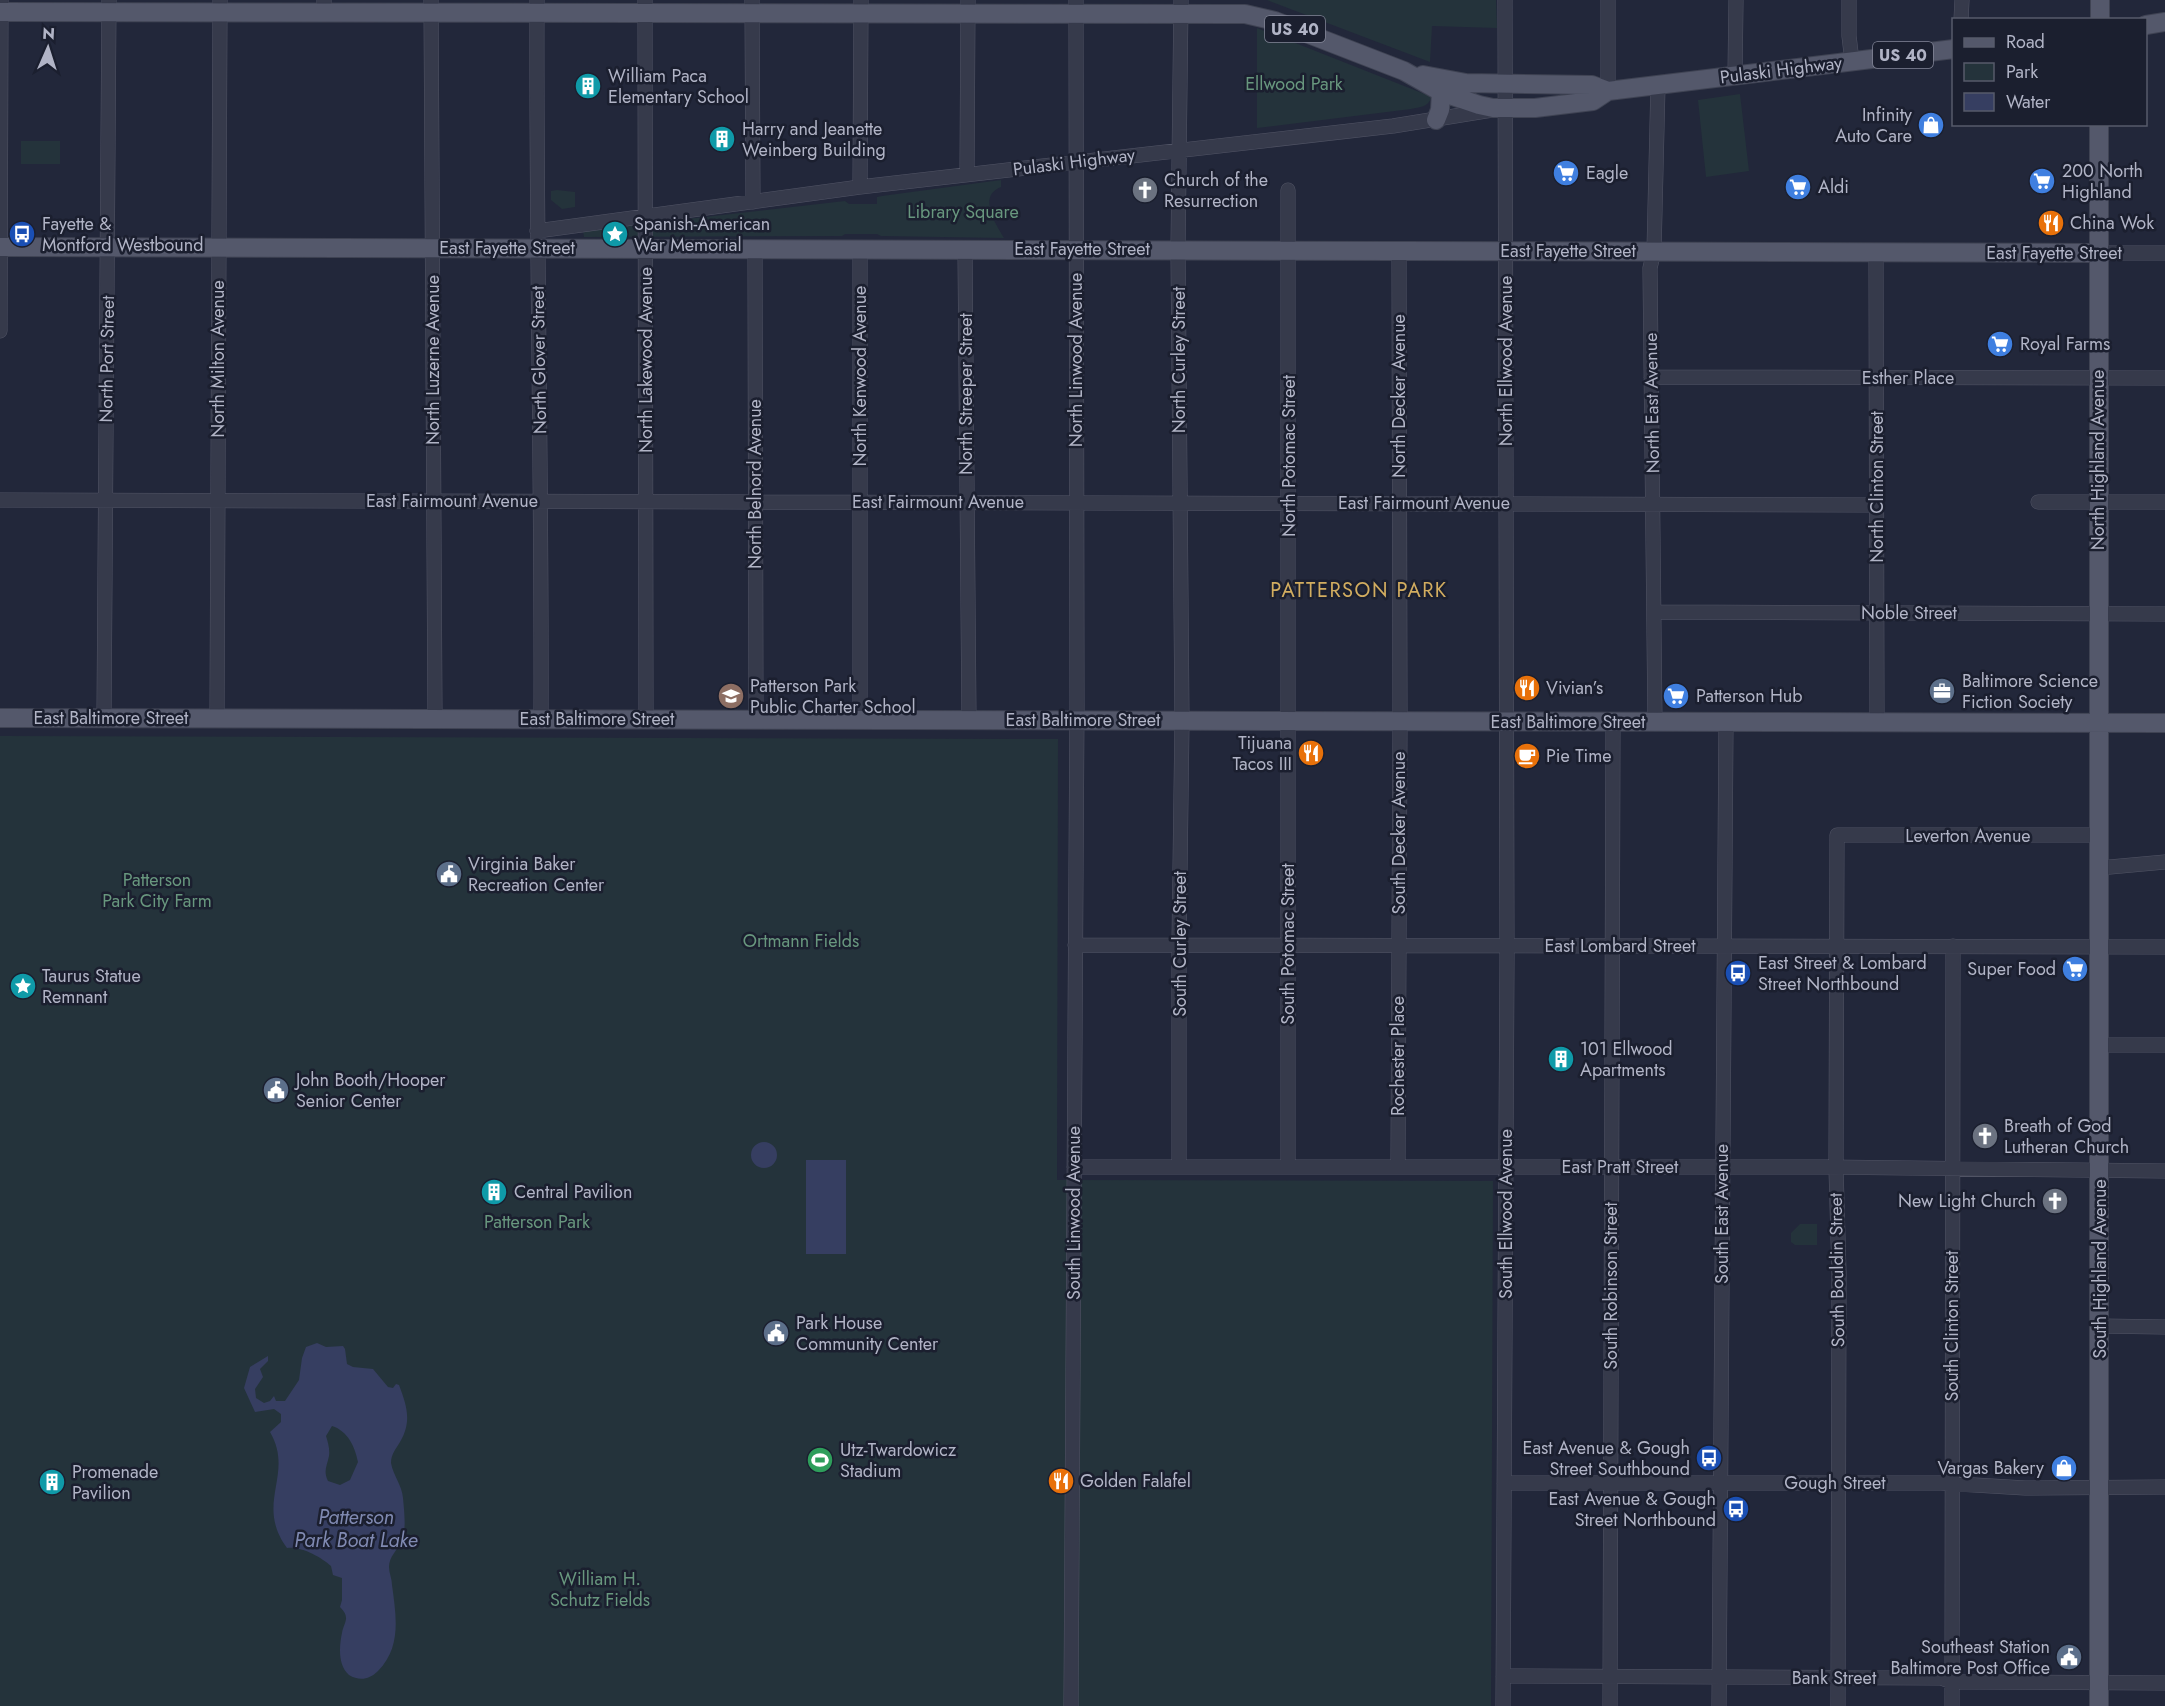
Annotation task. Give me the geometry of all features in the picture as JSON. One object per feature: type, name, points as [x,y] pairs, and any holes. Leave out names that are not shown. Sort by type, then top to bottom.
[{"type":"main road","points":[[2100,0],[2100,18]]},
{"type":"main road","name":"US 40","points":[[1,8],[109,6],[1181,7],[1261,16],[1404,71],[1441,92],[1479,105],[1506,108]]},
{"type":"main road","points":[[2147,25],[2165,22]]},
{"type":"main road","name":"Pulaski Highway","points":[[1506,108],[1536,108],[1593,101],[1608,91],[1952,49]]},
{"type":"main road","name":"US 40","points":[[1404,71],[1466,83],[1505,85]]},
{"type":"main road","name":"Pulaski Highway","points":[[1505,85],[1592,85],[1608,91]]},
{"type":"main road","points":[[1506,108],[1520,96],[1551,93],[1562,85]]},
{"type":"main road","points":[[1436,120],[1440,110],[1441,92]]},
{"type":"main road","name":"North Highland Avenue","points":[[2098,723],[2099,126]]},
{"type":"main road","name":"East Fayette Street","points":[[0,247],[432,248],[537,239],[645,248],[2098,253]]},
{"type":"main road","name":"East Baltimore Street","points":[[0,718],[2165,723]]},
{"type":"main road","name":"South Highland Avenue","points":[[2098,723],[2099,1706]]},
{"type":"street","name":"North Ellwood Avenue","points":[[1505,0],[1507,722]]},
{"type":"street","points":[[1608,0],[1608,91]]},
{"type":"street","points":[[1735,76],[1736,0]]},
{"type":"street","points":[[1849,0],[1852,61]]},
{"type":"street","points":[[1961,18],[1962,0]]},
{"type":"street","name":"North Port Street","points":[[104,718],[109,6]]},
{"type":"street","name":"North Milton Avenue","points":[[217,719],[219,6]]},
{"type":"street","name":"North Luzerne Avenue","points":[[431,6],[435,719]]},
{"type":"street","name":"North Glover Street","points":[[537,6],[541,719]]},
{"type":"street","name":"North Lakewood Avenue","points":[[645,6],[646,720]]},
{"type":"street","points":[[752,7],[753,202]]},
{"type":"street","points":[[860,188],[861,7]]},
{"type":"street","points":[[967,175],[968,7]]},
{"type":"street","name":"North Linwood Avenue","points":[[1076,7],[1077,720]]},
{"type":"street","name":"North Curley Street","points":[[1181,7],[1178,249],[1182,721]]},
{"type":"street","points":[[0,331],[1,8]]},
{"type":"street","name":"North East Avenue","points":[[1655,722],[1650,268],[1654,251],[1658,85]]},
{"type":"street","name":"Pulaski Highway","points":[[537,239],[646,217],[753,202],[1436,120],[1506,108]]},
{"type":"street","name":"North Potomac Street","points":[[1288,190],[1288,721]]},
{"type":"street","name":"North Belnord Avenue","points":[[755,248],[756,720]]},
{"type":"street","name":"North Kenwood Avenue","points":[[860,248],[860,720]]},
{"type":"street","name":"North Streeper Street","points":[[965,249],[969,720]]},
{"type":"street","name":"North Decker Avenue","points":[[1399,250],[1400,721]]},
{"type":"street","name":"North Clinton Street","points":[[1876,252],[1877,723]]},
{"type":"street","name":"East Fayette Street","points":[[2098,253],[2165,253]]},
{"type":"street","name":"Esther Place","points":[[1651,377],[2165,378]]},
{"type":"street","name":"East Fairmount Avenue","points":[[0,500],[1877,505]]},
{"type":"street","points":[[2038,502],[2165,502]]},
{"type":"street","name":"Noble Street","points":[[1654,612],[2165,614]]},
{"type":"street","name":"South Linwood Avenue","points":[[1071,1706],[1077,720]]},
{"type":"street","name":"South Curley Street","points":[[1179,1167],[1182,721]]},
{"type":"street","name":"South Potomac Street","points":[[1288,721],[1288,1167]]},
{"type":"street","name":"South Decker Avenue","points":[[1399,945],[1400,721]]},
{"type":"street","name":"South Ellwood Avenue","points":[[1503,1706],[1507,722]]},
{"type":"street","name":"South Robinson Street","points":[[1610,1706],[1613,722]]},
{"type":"street","name":"South East Avenue","points":[[1719,1706],[1725,722]]},
{"type":"street","name":"Leverton Avenue","points":[[1837,835],[2099,835]]},
{"type":"street","name":"South Bouldin Street","points":[[1837,835],[1838,1706]]},
{"type":"street","points":[[2099,868],[2165,862]]},
{"type":"street","name":"East Lombard Street","points":[[1075,945],[2165,947]]},
{"type":"street","name":"Rochester Place","points":[[1398,1167],[1399,945]]},
{"type":"street","name":"South Clinton Street","points":[[1952,1706],[1953,946]]},
{"type":"street","points":[[2099,1045],[2165,1045]]},
{"type":"street","name":"East Pratt Street","points":[[1074,1167],[1723,1167],[2165,1171]]},
{"type":"street","points":[[2100,1326],[2165,1327]]},
{"type":"street","name":"Gough Street","points":[[1504,1483],[1721,1482],[1952,1484],[2025,1488],[2165,1487]]},
{"type":"street","name":"Bank Street","points":[[1503,1676],[1941,1678],[1952,1682],[2165,1683]]},
{"type":"green space","name":"Ellwood Park","points":[[1267,0],[1496,0],[1497,28],[1432,26],[1430,62]]},
{"type":"green space","name":"Ellwood Park","points":[[1257,28],[1427,95],[1431,98],[1430,101],[1426,105],[1411,109],[1257,128]]},
{"type":"green space","points":[[1740,94],[1749,171],[1706,177],[1698,100]]},
{"type":"green space","points":[[21,141],[60,141],[60,164],[21,164]]},
{"type":"green space","name":"Library Square","points":[[1001,180],[1001,187],[994,191],[989,204],[993,219],[1004,238],[881,236],[877,234],[584,237],[583,231],[845,201],[849,204],[877,204],[877,197],[882,196]]},
{"type":"green space","points":[[551,191],[575,192],[575,207],[562,209],[551,200]]},
{"type":"green space","name":"Patterson Park","points":[[0,736],[1058,739],[1057,1180],[1493,1181],[1491,1706],[0,1706]]},
{"type":"green space","points":[[1800,1224],[1817,1224],[1817,1245],[1795,1245],[1791,1242],[1791,1233]]},
{"type":"water","points":[[764,1142],[774,1145],[777,1155],[774,1165],[764,1168],[754,1165],[751,1155],[754,1145]]},
{"type":"water","points":[[806,1160],[846,1160],[846,1254],[806,1254]]},
{"type":"water","name":"Patterson Park Boat Lake","points":[[317,1343],[326,1347],[343,1346],[347,1364],[353,1367],[373,1369],[388,1387],[393,1388],[396,1384],[399,1385],[406,1407],[406,1428],[391,1463],[402,1493],[405,1521],[403,1538],[389,1563],[396,1619],[394,1641],[386,1662],[375,1674],[364,1679],[349,1675],[341,1661],[340,1644],[346,1620],[340,1607],[342,1578],[333,1575],[331,1566],[316,1556],[304,1550],[287,1548],[278,1532],[274,1517],[274,1503],[279,1462],[277,1447],[270,1432],[281,1422],[281,1414],[274,1409],[255,1412],[244,1388],[250,1367],[268,1356],[268,1361],[260,1369],[263,1377],[255,1389],[256,1398],[264,1403],[270,1401],[274,1396],[276,1401],[285,1401],[299,1380],[306,1347]],"holes":[[[332,1426],[338,1428],[350,1440],[358,1462],[350,1480],[340,1485],[328,1481],[326,1471],[329,1454],[326,1436]]]},
{"type":"place","name":"William Paca Elementary School","points":[[588,86]]},
{"type":"place","name":"Infinity Auto Care","points":[[1931,125]]},
{"type":"place","name":"Harry and Jeanette Weinberg Building","points":[[722,139]]},
{"type":"place","name":"Eagle","points":[[1566,173]]},
{"type":"place","name":"200 North Highland","points":[[2042,181]]},
{"type":"place","name":"Aldi","points":[[1798,187]]},
{"type":"place","name":"Church of the Resurrection","points":[[1145,190]]},
{"type":"place","name":"China Wok","points":[[2051,223]]},
{"type":"place","name":"Fayette & Montford Westbound","points":[[22,234]]},
{"type":"place","name":"Spanish-American War Memorial","points":[[615,234]]},
{"type":"place","name":"Royal Farms","points":[[2000,344]]},
{"type":"place","name":"Vivian’s","points":[[1527,688]]},
{"type":"place","name":"Baltimore Science Fiction Society","points":[[1942,691]]},
{"type":"place","name":"Patterson Park Public Charter School","points":[[731,696]]},
{"type":"place","name":"Patterson Hub","points":[[1676,696]]},
{"type":"place","name":"Tijuana Tacos III","points":[[1311,753]]},
{"type":"place","name":"Pie Time","points":[[1527,756]]},
{"type":"place","name":"Virginia Baker Recreation Center","points":[[449,874]]},
{"type":"place","name":"Super Food","points":[[2075,969]]},
{"type":"place","name":"East Street & Lombard Street Northbound","points":[[1738,973]]},
{"type":"place","name":"Taurus Statue Remnant","points":[[23,986]]},
{"type":"place","name":"101 Ellwood Apartments","points":[[1561,1059]]},
{"type":"place","name":"John Booth/Hooper Senior Center","points":[[276,1090]]},
{"type":"place","name":"Breath of God Lutheran Church","points":[[1985,1136]]},
{"type":"place","name":"Central Pavilion","points":[[494,1192]]},
{"type":"place","name":"New Light Church","points":[[2055,1201]]},
{"type":"place","name":"Park House Community Center","points":[[776,1333]]},
{"type":"place","name":"East Avenue & Gough Street Southbound","points":[[1709,1458]]},
{"type":"place","name":"Utz-Twardowicz Stadium","points":[[820,1460]]},
{"type":"place","name":"Vargas Bakery","points":[[2064,1468]]},
{"type":"place","name":"Golden Falafel","points":[[1061,1481]]},
{"type":"place","name":"Promenade Pavilion","points":[[52,1482]]},
{"type":"place","name":"East Avenue & Gough Street Northbound","points":[[1736,1509]]},
{"type":"place","name":"Southeast Station Baltimore Post Office","points":[[2069,1657]]},
{"type":"district","name":"PATTERSON PARK","points":[[1359,590]]},
{"type":"park label","name":"Patterson Park City Farm","points":[[157,890]]},
{"type":"park label","name":"Ortmann Fields","points":[[801,941]]},
{"type":"park label","name":"William H. Schutz Fields","points":[[600,1589]]}]
